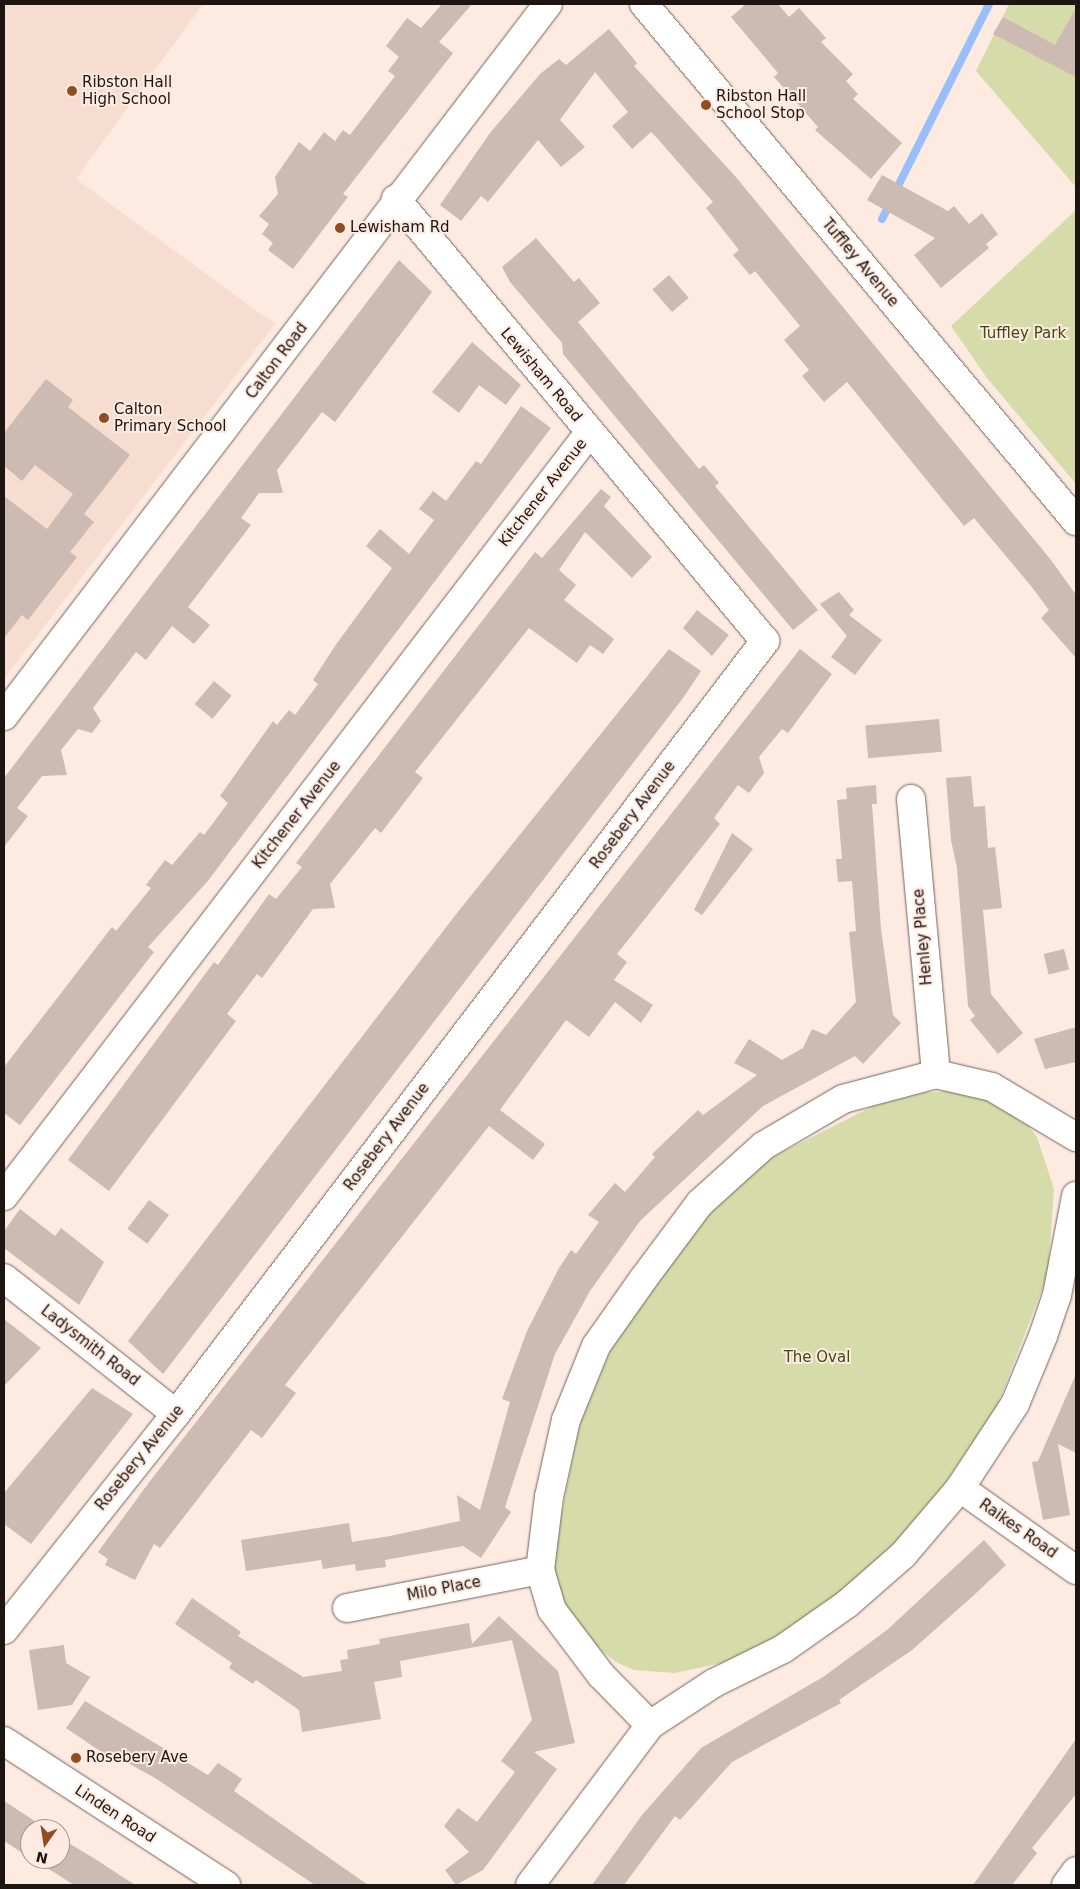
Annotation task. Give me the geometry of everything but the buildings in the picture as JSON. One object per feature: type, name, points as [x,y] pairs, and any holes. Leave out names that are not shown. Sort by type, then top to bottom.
[{"type":"street","name":"Calton Road","points":[[4,716],[396,199],[548,4]]},
{"type":"street","name":"Tuffley Avenue","points":[[644,4],[1076,521]]},
{"type":"street","name":"Lewisham Road","points":[[396,199],[589,433],[765,641]]},
{"type":"street","name":"Kitchener Avenue","points":[[4,1196],[589,433]]},
{"type":"street","name":"Rosebery Avenue","points":[[4,1630],[176,1414],[765,641]]},
{"type":"street","name":"Henley Place","points":[[911,799],[936,1074]]},
{"type":"street","points":[[650,1726],[601,1675],[552,1610],[540,1570],[548,1497],[566,1420],[596,1346],[700,1203],[764,1146],[843,1099],[936,1074],[992,1087],[1076,1137]]},
{"type":"street","points":[[530,1885],[650,1726],[714,1683],[783,1649],[847,1604],[903,1555],[960,1488],[1015,1404],[1043,1336],[1057,1295],[1076,1196]]},
{"type":"street","name":"Ladysmith Road","points":[[4,1278],[176,1414]]},
{"type":"street","name":"Raikes Road","points":[[960,1488],[1076,1570]]},
{"type":"street","name":"Milo Place","points":[[347,1608],[540,1570]]},
{"type":"street","name":"Linden Road","points":[[4,1741],[226,1885]]},
{"type":"street","points":[[1066,1885],[1076,1871]]},
{"type":"shaded area","name":"Calton Primary School","points":[[4,4],[203,4],[76,179],[275,324],[4,679]]},
{"type":"green space","points":[[1009,4],[1076,4],[1076,187],[976,71]]},
{"type":"green space","name":"Tuffley Park","points":[[1076,210],[1076,484],[987,378],[951,326]]},
{"type":"green space","name":"The Oval","points":[[954,1091],[984,1098],[1026,1123],[1037,1137],[1054,1189],[1048,1274],[996,1409],[925,1512],[861,1578],[795,1627],[726,1662],[675,1673],[634,1670],[616,1662],[593,1644],[568,1614],[551,1565],[580,1423],[620,1328],[703,1214],[771,1158],[873,1106],[923,1093]]},
{"type":"waterway","points":[[895,192],[989,4]]},
{"type":"waterway","points":[[882,219],[890,203]]},
{"type":"place","name":"Ribston Hall High School","points":[[72,91]]},
{"type":"place","name":"Ribston Hall School Stop","points":[[706,105]]},
{"type":"place","name":"Lewisham Rd","points":[[340,228]]},
{"type":"place","name":"Calton Primary School","points":[[104,418]]},
{"type":"place","name":"Rosebery Ave","points":[[76,1758]]}]
